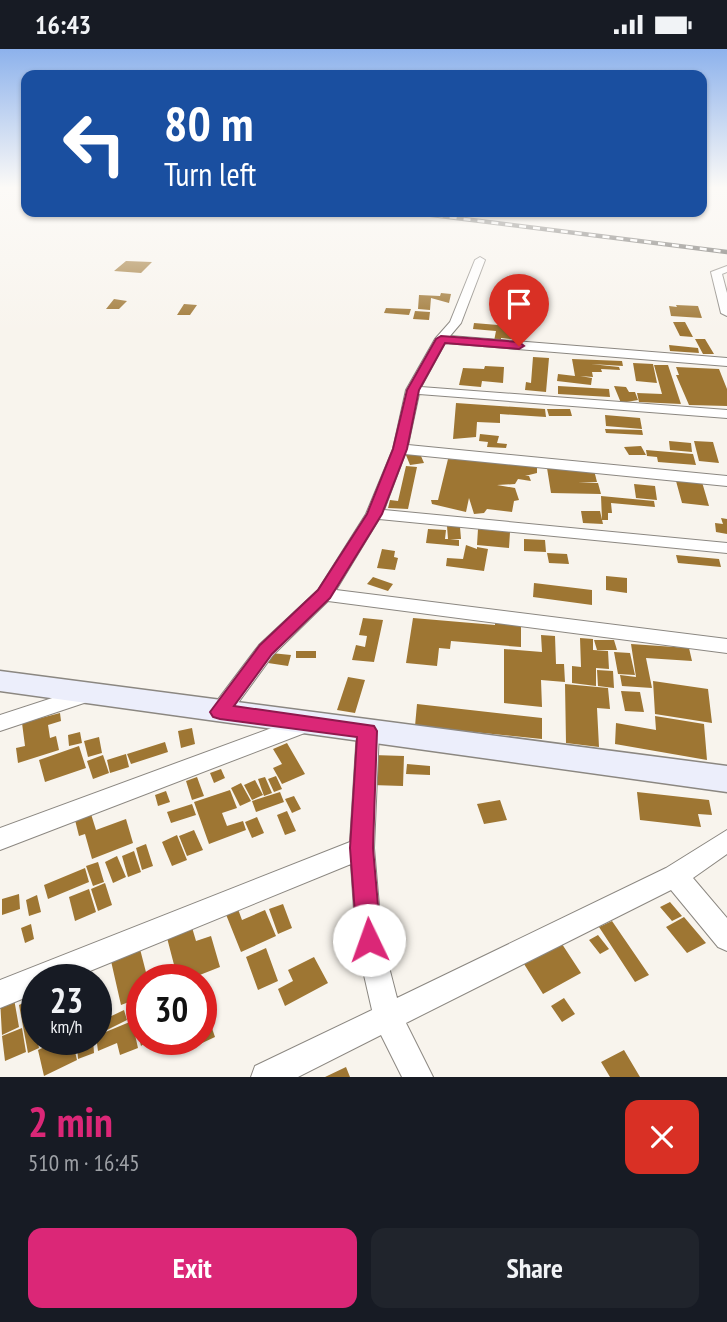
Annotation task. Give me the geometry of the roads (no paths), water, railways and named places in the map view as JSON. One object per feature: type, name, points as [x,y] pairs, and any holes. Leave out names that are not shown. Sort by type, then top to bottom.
[{"type":"main road","points":[[0,681],[86,695],[727,779]]},
{"type":"street","points":[[220,712],[266,650],[324,594],[374,514],[400,449],[413,390],[441,339],[455,323],[480,260]]},
{"type":"street","points":[[727,269],[716,272],[727,313]]},
{"type":"street","points":[[441,339],[727,362]]},
{"type":"street","points":[[413,390],[727,414]]},
{"type":"street","points":[[400,449],[727,481]]},
{"type":"street","points":[[374,514],[727,548]]},
{"type":"street","points":[[324,594],[727,646]]},
{"type":"street","points":[[0,723],[86,695]]},
{"type":"street","points":[[0,839],[307,723]]},
{"type":"street","points":[[368,731],[362,848],[369,940],[388,1018],[418,1077]]},
{"type":"street","points":[[266,1077],[675,876],[727,841]]},
{"type":"street","points":[[0,994],[362,848]]},
{"type":"street","points":[[675,876],[727,938]]},
{"type":"railway","points":[[599,236],[727,252]]}]
